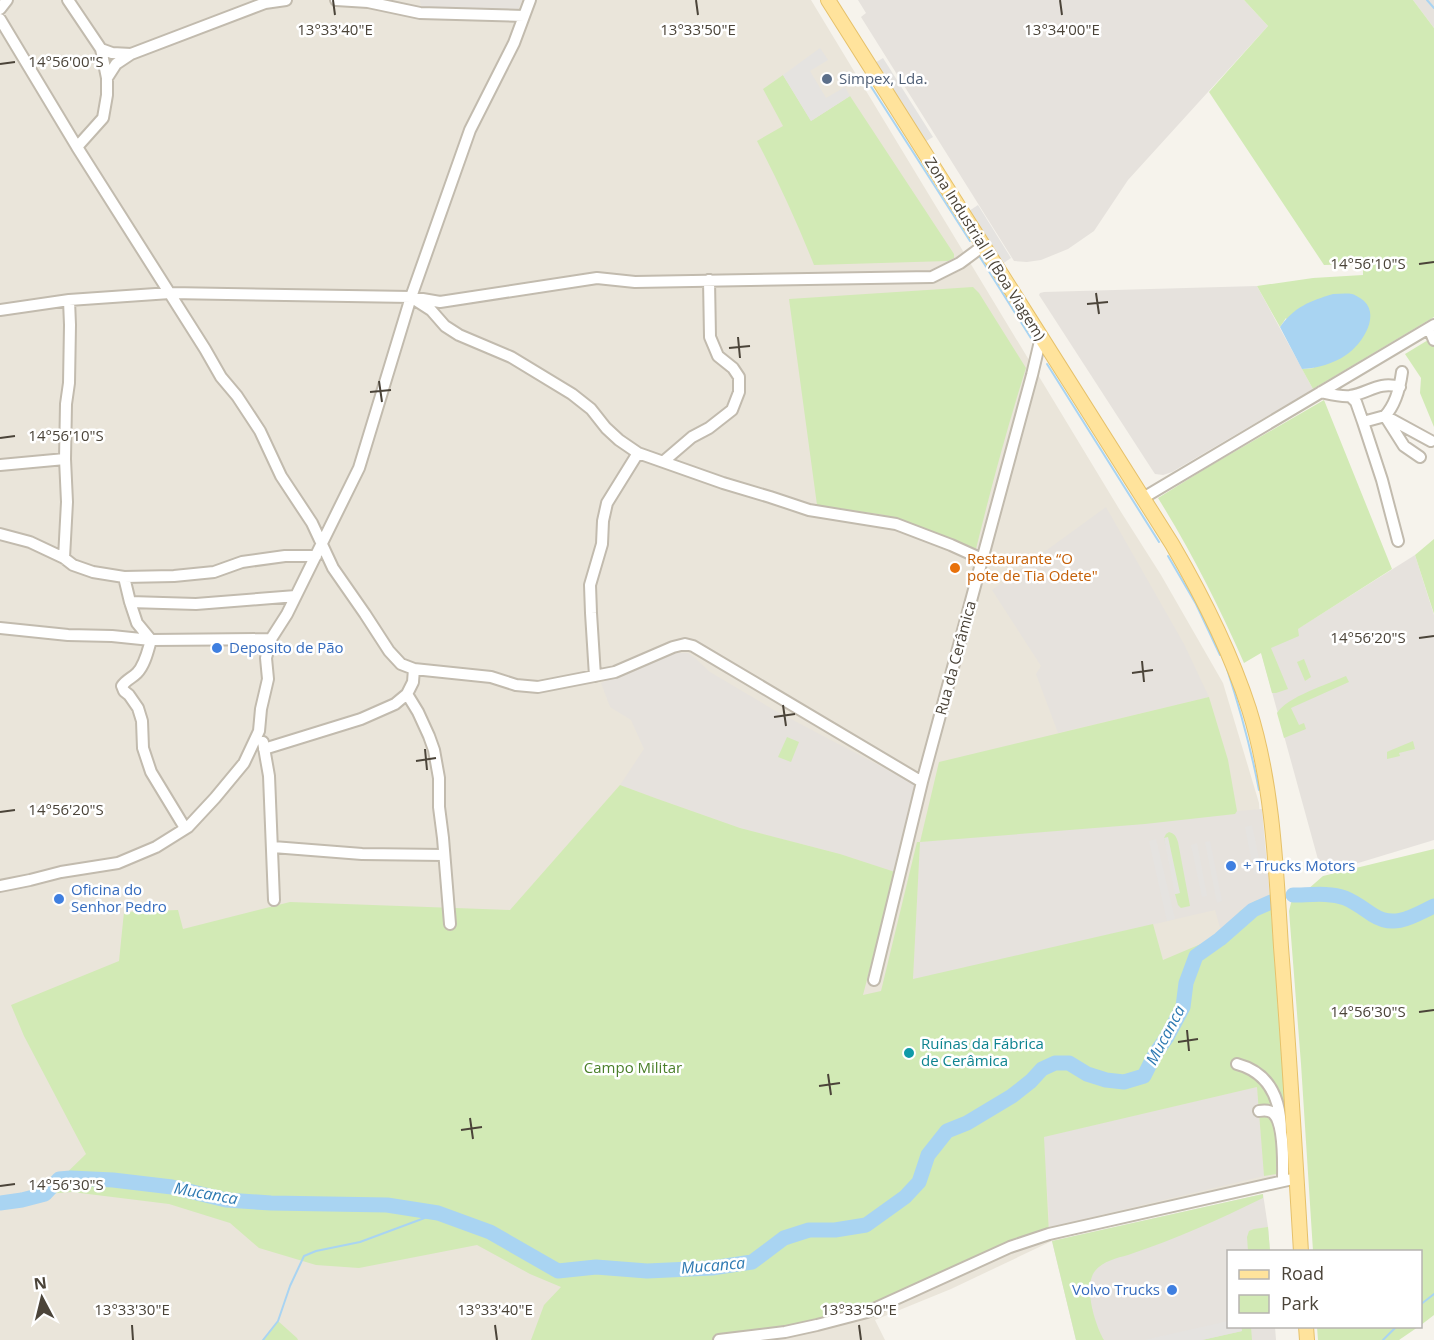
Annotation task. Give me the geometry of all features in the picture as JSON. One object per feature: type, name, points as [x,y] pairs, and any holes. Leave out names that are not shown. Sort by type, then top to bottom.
[{"type":"main road","name":"Zona Industrial II (Boa Viagem)","points":[[828,0],[1143,498],[1185,567],[1223,640],[1254,730],[1270,813],[1275,855],[1290,1180],[1301,1250]]},
{"type":"street","points":[[0,9],[7,0]]},
{"type":"street","points":[[68,0],[101,49],[107,78],[103,118],[77,147]]},
{"type":"street","points":[[107,78],[116,64],[131,54],[266,1],[286,0]]},
{"type":"street","points":[[336,0],[369,1],[420,13],[524,16]]},
{"type":"street","points":[[274,900],[269,776],[260,731],[261,709],[268,679],[266,658],[271,639],[287,614],[359,468],[411,297],[470,130],[514,43],[530,0]]},
{"type":"street","points":[[0,19],[221,377],[237,396],[260,431],[281,476],[312,523],[333,568],[401,664],[414,669],[490,677],[516,685],[538,687],[615,672],[685,644],[693,646],[922,782]]},
{"type":"street","points":[[101,49],[112,53],[131,54]]},
{"type":"street","points":[[0,310],[69,300],[170,293],[411,297],[440,302],[597,278],[635,282],[932,277],[960,263],[983,246]]},
{"type":"street","points":[[664,461],[692,437],[709,428],[732,410],[739,392],[739,377],[733,368],[718,356],[710,337],[709,280]]},
{"type":"street","points":[[411,297],[431,310],[445,326],[459,335],[512,357],[572,394],[591,409],[612,434],[638,453],[809,510],[896,524],[982,559]]},
{"type":"street","points":[[64,558],[67,502],[65,459],[66,404],[69,383],[69,300]]},
{"type":"street","points":[[1143,498],[1431,326],[1434,340]]},
{"type":"street","name":"Rua da Cerâmica","points":[[874,980],[922,782],[1041,337]]},
{"type":"street","points":[[1363,422],[1385,416],[1390,410],[1400,387],[1402,372]]},
{"type":"street","points":[[1321,392],[1350,396],[1391,384],[1400,387]]},
{"type":"street","points":[[1350,396],[1356,402],[1363,422],[1382,480],[1398,541]]},
{"type":"street","points":[[1385,416],[1431,441]]},
{"type":"street","points":[[1385,416],[1404,446],[1420,457]]},
{"type":"street","points":[[596,676],[590,585],[602,544],[607,503],[638,453]]},
{"type":"street","points":[[0,465],[65,459]]},
{"type":"street","points":[[0,534],[30,542],[64,558],[73,565],[93,572],[124,577],[214,572],[242,562],[285,556],[316,556]]},
{"type":"street","points":[[124,577],[137,623],[151,640]]},
{"type":"street","points":[[130,602],[196,604],[296,596]]},
{"type":"street","points":[[0,628],[151,640],[271,639]]},
{"type":"street","points":[[151,640],[141,667],[122,686],[138,708],[142,721],[143,748],[151,772],[185,828]]},
{"type":"street","points":[[264,749],[361,719],[395,704],[407,694],[413,682],[414,669]]},
{"type":"street","points":[[407,694],[418,712],[434,750],[439,778],[439,807],[450,924]]},
{"type":"street","points":[[0,886],[61,872],[118,863],[156,847],[185,828],[215,798],[244,764],[260,731]]},
{"type":"street","points":[[273,847],[362,854],[444,855]]},
{"type":"street","points":[[1237,1064],[1247,1066],[1257,1073],[1272,1089],[1279,1110],[1281,1133]]},
{"type":"street","points":[[719,1340],[785,1336],[867,1312],[1010,1247],[1049,1234],[1290,1180],[1278,1121],[1273,1113],[1265,1109],[1259,1111]]},
{"type":"shaded area","points":[[0,0],[811,0],[1161,575],[1223,683],[1259,803],[1283,1181],[1052,1241],[951,1289],[875,1320],[885,1340],[0,1340]]},
{"type":"shaded area","points":[[420,0],[522,0],[518,10],[421,8]]},
{"type":"shaded area","points":[[858,0],[1244,0],[1268,26],[1128,180],[1094,231],[1068,249],[1041,260],[1027,262],[1014,261],[861,17],[866,13]]},
{"type":"shaded area","points":[[1413,0],[1434,0],[1434,28]]},
{"type":"shaded area","points":[[820,48],[828,60],[810,71],[826,98],[845,87],[850,96],[811,121],[783,75]]},
{"type":"shaded area","points":[[883,58],[933,137],[923,143],[873,64]]},
{"type":"shaded area","points":[[978,205],[1011,258],[1002,264],[969,211]]},
{"type":"shaded area","points":[[1257,286],[1313,389],[1172,472],[1163,475],[1155,474],[1039,295],[1044,292]]},
{"type":"shaded area","points":[[1106,507],[1184,644],[1209,697],[1058,733],[1036,674],[1041,666],[992,590]]},
{"type":"shaded area","points":[[1415,555],[1434,615],[1434,840],[1322,874],[1261,652]]},
{"type":"shaded area","points":[[688,653],[710,672],[774,710],[916,785],[895,872],[840,854],[740,828],[620,785],[644,749],[631,720],[610,707],[601,683],[661,657]]},
{"type":"shaded area","points":[[1262,809],[1270,897],[1255,901],[1232,920],[1222,935],[1215,910],[913,980],[920,842],[1234,814],[1237,811]]},
{"type":"shaded area","points":[[1252,825],[1262,873],[1254,874],[1245,827]]},
{"type":"shaded area","points":[[1168,837],[1180,893],[1175,894],[1164,838]]},
{"type":"shaded area","points":[[1156,839],[1175,919],[1167,921],[1149,841]]},
{"type":"shaded area","points":[[1210,841],[1222,901],[1217,903],[1205,842]]},
{"type":"shaded area","points":[[1197,843],[1207,896],[1202,897],[1191,845]]},
{"type":"shaded area","points":[[1257,1087],[1264,1176],[1050,1227],[1043,1137]]},
{"type":"shaded area","points":[[1263,1194],[1270,1250],[1227,1250],[1227,1328],[1275,1328],[1276,1340],[1076,1340],[1052,1241]]},
{"type":"shaded area","points":[[1227,1321],[1227,1328],[1241,1328],[1242,1331],[1202,1340],[1145,1340]]},
{"type":"green space","points":[[1244,0],[1413,0],[1434,28],[1434,317],[1313,389],[1302,369],[1314,368],[1286,318],[1280,327],[1257,286],[1313,278],[1363,275],[1363,264],[1324,265],[1209,92],[1268,26]]},
{"type":"green space","points":[[783,75],[811,121],[850,96],[954,254],[954,258],[948,261],[814,265],[757,141],[783,126],[763,89]]},
{"type":"green space","points":[[973,287],[1026,368],[976,549],[884,515],[817,505],[789,299]]},
{"type":"green space","points":[[1433,337],[1434,427],[1420,393],[1421,378],[1405,354]]},
{"type":"green space","points":[[1324,400],[1392,569],[1298,629],[1299,636],[1271,648],[1288,689],[1272,693],[1261,653],[1244,663],[1204,579],[1158,498]]},
{"type":"green space","points":[[1434,539],[1434,614],[1415,555]]},
{"type":"green space","points":[[1304,659],[1311,677],[1305,681],[1297,662]]},
{"type":"green space","points":[[1346,676],[1349,682],[1291,708],[1299,725],[1304,723],[1306,729],[1284,738],[1277,713],[1282,707],[1298,696]]},
{"type":"green space","points":[[1209,697],[1228,760],[1237,811],[1235,814],[1145,824],[920,842],[939,762]]},
{"type":"green space","points":[[787,737],[799,742],[791,762],[778,757]]},
{"type":"green space","points":[[1413,741],[1415,749],[1387,759],[1387,752]]},
{"type":"green space","name":"Campo Militar","points":[[620,785],[740,828],[840,854],[895,872],[863,995],[881,991],[917,842],[920,842],[913,979],[1153,924],[1163,960],[1222,935],[1240,911],[1255,901],[1270,897],[1290,1172],[1264,1176],[1257,1087],[1044,1137],[1049,1234],[867,1312],[719,1340],[531,1340],[544,1305],[561,1287],[530,1274],[477,1245],[359,1268],[316,1265],[259,1248],[230,1223],[169,1204],[72,1192],[45,1194],[86,1154],[24,1036],[11,1005],[119,961],[124,912],[178,910],[183,929],[290,902],[510,910]]},
{"type":"green space","points":[[1169,832],[1178,842],[1190,906],[1181,908],[1175,894],[1179,893],[1164,838]]},
{"type":"green space","points":[[1434,849],[1434,1315],[1422,1324],[1422,1250],[1313,1250],[1289,911],[1293,895],[1307,890],[1323,876]]},
{"type":"green space","points":[[1263,1194],[1263,1198],[1213,1221],[1163,1242],[1110,1260],[1098,1268],[1092,1278],[1090,1295],[1094,1316],[1104,1340],[1076,1340],[1052,1241]]},
{"type":"green space","points":[[1268,1227],[1270,1250],[1248,1250],[1247,1237],[1249,1231]]},
{"type":"green space","points":[[278,1321],[297,1338],[298,1340],[263,1340]]},
{"type":"green space","points":[[1241,1328],[1251,1328],[1252,1340],[1202,1340],[1242,1331]]},
{"type":"green space","points":[[1317,1328],[1417,1328],[1399,1340],[1318,1340]]},
{"type":"water","points":[[1333,294],[1353,294],[1367,304],[1370,311],[1368,328],[1359,343],[1341,358],[1325,365],[1302,369],[1280,327],[1291,314],[1303,306]]},
{"type":"waterway","points":[[1427,0],[1434,8]]},
{"type":"waterway","points":[[870,85],[970,241]]},
{"type":"waterway","points":[[978,254],[1034,343]]},
{"type":"waterway","points":[[1047,364],[1159,542]]},
{"type":"waterway","points":[[1168,556],[1196,604],[1220,655]]},
{"type":"waterway","points":[[1227,669],[1245,729],[1259,790]]},
{"type":"waterway","name":"Mucanca","points":[[1293,895],[1339,896],[1389,921],[1404,920],[1434,906]]},
{"type":"waterway","name":"Mucanca","points":[[0,1203],[45,1194],[59,1179],[113,1180],[172,1187],[226,1200],[387,1205],[438,1213],[490,1232],[558,1271],[596,1267],[647,1271],[712,1268],[752,1262],[784,1238],[809,1230],[835,1230],[866,1225],[905,1197],[919,1182],[928,1155],[947,1131],[967,1123],[1012,1096],[1042,1069],[1055,1063],[1069,1063],[1087,1074],[1106,1080],[1124,1082],[1144,1076],[1183,1007],[1186,983],[1196,956],[1220,939],[1253,910],[1271,902]]},
{"type":"waterway","points":[[263,1340],[278,1321],[290,1286],[304,1256],[316,1251],[360,1242],[438,1213]]},
{"type":"waterway","points":[[1422,1303],[1434,1294]]},
{"type":"waterway","points":[[1383,1340],[1395,1328]]},
{"type":"place","name":"Simpex, Lda.","points":[[827,79]]},
{"type":"place","name":"Restaurante “O pote de Tia Odete\"","points":[[955,568]]},
{"type":"place","name":"Deposito de Pão","points":[[217,648]]},
{"type":"place","name":"+ Trucks Motors","points":[[1231,866]]},
{"type":"place","name":"Oficina do Senhor Pedro","points":[[59,899]]},
{"type":"place","name":"Ruínas da Fábrica de Cerâmica","points":[[909,1053]]},
{"type":"place","name":"Volvo Trucks","points":[[1172,1290]]}]
